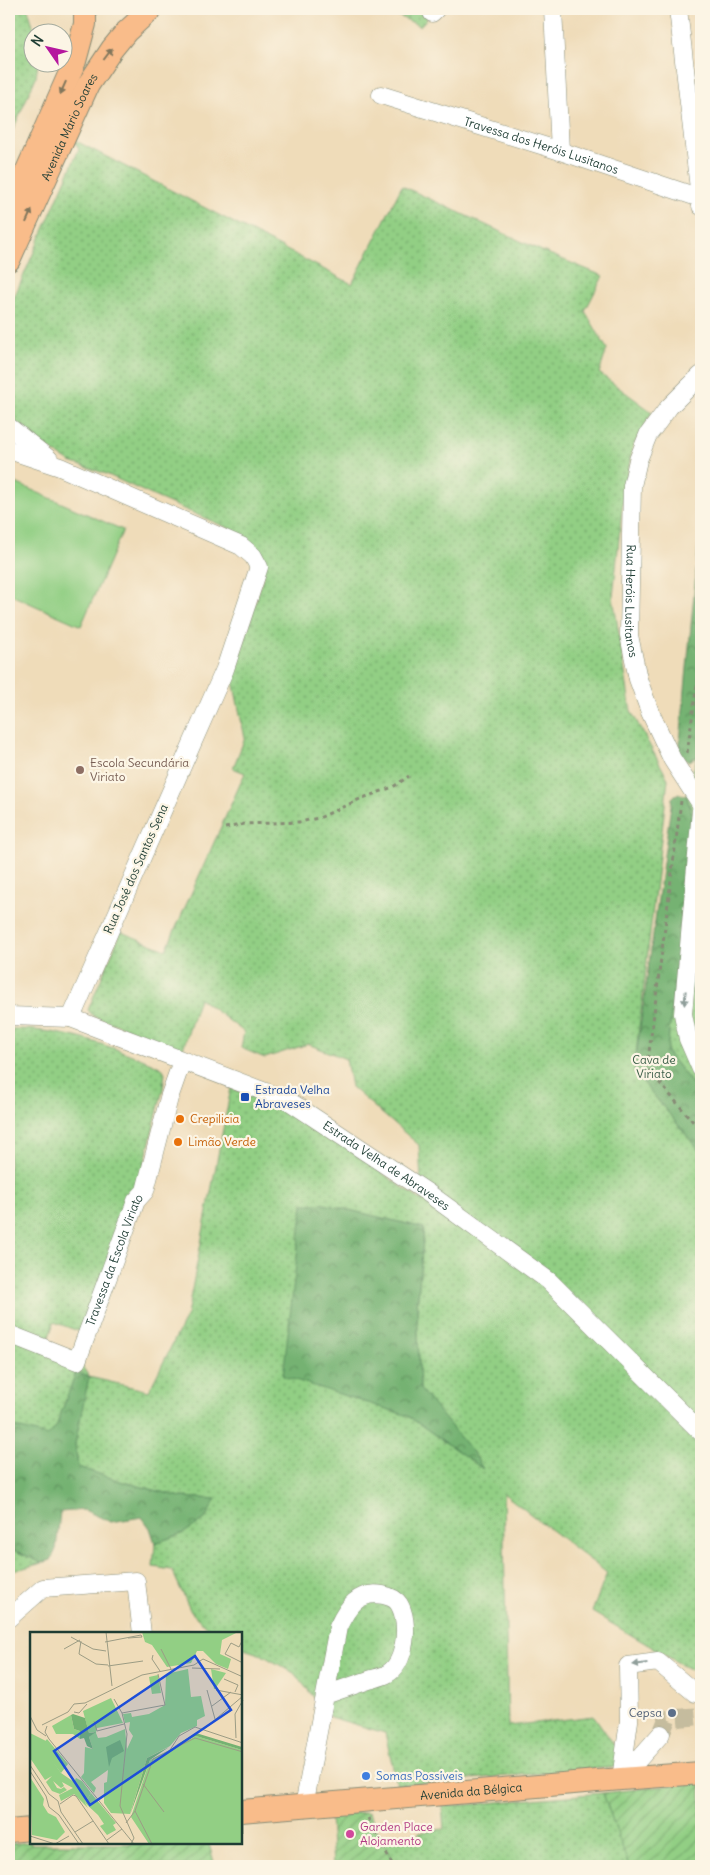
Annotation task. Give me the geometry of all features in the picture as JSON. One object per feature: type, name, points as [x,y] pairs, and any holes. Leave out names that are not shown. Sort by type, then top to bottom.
[{"type":"main road","name":"Avenida Mário Soares","points":[[9,211],[75,61],[85,24],[85,9]]},
{"type":"main road","points":[[128,9],[140,9]]},
{"type":"main road","name":"Avenida Mário Soares","points":[[9,260],[88,85],[126,32],[151,9]]},
{"type":"main road","name":"Avenida da Bélgica","points":[[242,1811],[701,1773]]},
{"type":"main road","points":[[9,1831],[30,1829]]},
{"type":"street","points":[[553,9],[560,151]]},
{"type":"street","points":[[678,9],[701,202]]},
{"type":"street","name":"Travessa dos Heróis Lusitanos","points":[[382,95],[560,151],[701,202]]},
{"type":"street","name":"Rua Heróis Lusitanos","points":[[701,375],[669,407],[648,435],[638,460],[632,486],[629,634],[638,679],[650,712],[672,759],[701,804]]},
{"type":"street","name":"Rua José dos Santos Sena","points":[[9,427],[60,467]]},
{"type":"street","name":"Rua José dos Santos Sena","points":[[9,450],[60,467],[241,546],[253,556],[259,567],[224,669],[70,1018]]},
{"type":"street","points":[[701,810],[683,1014],[688,1039],[701,1069]]},
{"type":"street","name":"Estrada Velha de Abraveses","points":[[9,1016],[70,1018],[289,1101],[428,1193],[498,1242],[549,1281],[701,1432]]},
{"type":"street","name":"Travessa da Escola Viriato","points":[[9,1334],[76,1361],[136,1201],[144,1191],[169,1098],[182,1061]]},
{"type":"street","points":[[9,1618],[43,1588],[136,1581],[142,1632]]},
{"type":"street","points":[[304,1806],[325,1695],[338,1627],[346,1611],[357,1599],[374,1593],[389,1596],[398,1603],[404,1615],[405,1636],[402,1654],[397,1665],[388,1674],[325,1695]]},
{"type":"street","points":[[621,1779],[628,1720],[628,1666],[658,1662],[695,1693]]},
{"type":"street","points":[[621,1779],[662,1734]]},
{"type":"path","points":[[701,657],[647,1068],[701,1131]]},
{"type":"path","points":[[225,828],[245,824],[299,822],[319,818],[360,799],[393,787],[408,776]]},
{"type":"path","points":[[362,1801],[365,1812],[393,1866]]},
{"type":"green space","points":[[9,9],[28,9],[32,22],[22,22],[22,72],[37,72],[36,77],[9,139]]},
{"type":"green space","points":[[384,9],[418,9],[428,17],[420,26]]},
{"type":"green space","points":[[74,140],[352,284],[402,186],[542,251],[603,276],[585,311],[607,349],[599,373],[652,412],[633,447],[624,490],[613,597],[631,711],[668,779],[634,1071],[701,1153],[701,1676],[592,1612],[607,1573],[503,1493],[508,1726],[594,1716],[629,1766],[397,1785],[385,1733],[330,1717],[294,1673],[262,1655],[242,1648],[242,1632],[212,1632],[191,1612],[172,1570],[153,1567],[155,1543],[184,1533],[215,1499],[181,1497],[123,1482],[78,1467],[75,1444],[88,1377],[76,1373],[56,1427],[48,1437],[9,1426],[9,1029],[47,1031],[84,1039],[156,1065],[163,1069],[165,1073],[163,1089],[140,1181],[81,1332],[54,1322],[47,1343],[73,1352],[89,1377],[149,1391],[187,1315],[231,1088],[275,1104],[311,1123],[422,1201],[419,1145],[351,1087],[346,1059],[308,1044],[265,1058],[241,1048],[244,1032],[199,998],[183,1049],[93,1016],[88,1010],[121,932],[166,950],[245,773],[233,768],[245,738],[232,676],[242,650],[264,574],[250,543],[233,530],[104,473],[70,462],[32,438],[9,417],[9,309],[79,149]],"holes":[[[324,1204],[424,1228],[417,1308],[420,1390],[474,1454],[482,1468],[408,1416]]]},
{"type":"green space","points":[[9,480],[123,530],[81,626],[9,594]]},
{"type":"green space","points":[[701,519],[701,732],[697,757],[689,761],[679,753]]},
{"type":"green space","points":[[701,732],[701,1095],[667,1052],[692,813],[686,795],[697,757]]},
{"type":"green space","name":"Cava de Viriato","points":[[680,794],[686,795],[692,813],[667,1052],[701,1095],[701,1153],[634,1071],[672,798]]},
{"type":"green space","points":[[303,1204],[324,1204],[424,1228],[417,1308],[420,1389],[474,1454],[483,1469],[408,1416],[283,1376]]},
{"type":"green space","points":[[76,1372],[89,1377],[75,1444],[78,1467],[123,1482],[181,1497],[216,1499],[205,1519],[184,1533],[155,1543],[150,1528],[142,1517],[111,1522],[84,1510],[60,1512],[56,1549],[51,1560],[42,1563],[9,1548],[9,1426],[48,1436],[56,1427]]},
{"type":"green space","points":[[9,1548],[42,1563],[9,1572]]},
{"type":"green space","points":[[701,1782],[701,1866],[629,1866],[603,1793]]},
{"type":"green space","points":[[603,1793],[629,1866],[395,1866],[380,1837],[413,1834],[413,1838],[419,1837],[419,1832],[444,1829],[442,1805],[453,1806]]},
{"type":"green space","points":[[369,1813],[395,1866],[333,1866],[330,1815]]},
{"type":"green space","points":[[30,1842],[30,1845],[209,1845],[215,1866],[9,1866],[9,1844]]},
{"type":"tunnel","points":[[661,1734],[667,1719],[701,1716]]},
{"type":"place","name":"Escola Secundária Viriato","points":[[80,770]]},
{"type":"place","name":"Estrada Velha Abraveses","points":[[245,1097]]},
{"type":"place","name":"Crepilicia","points":[[180,1119]]},
{"type":"place","name":"Limão Verde","points":[[178,1142]]},
{"type":"place","name":"Cepsa","points":[[672,1713]]},
{"type":"place","name":"Somas Possíveis","points":[[366,1776]]},
{"type":"place","name":"Garden Place Alojamento","points":[[350,1834]]}]
